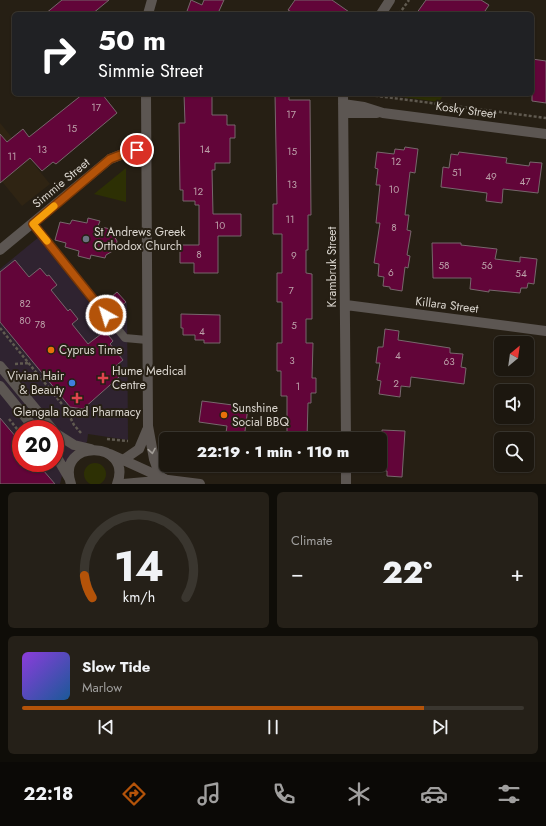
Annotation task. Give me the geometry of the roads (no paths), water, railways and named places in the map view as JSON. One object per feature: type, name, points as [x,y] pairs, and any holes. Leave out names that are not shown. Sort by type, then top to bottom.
[{"type":"street","points":[[382,12],[390,0]]},
{"type":"street","points":[[146,96],[148,426],[154,459],[164,478]]},
{"type":"street","name":"Kosky Street","points":[[344,104],[383,112],[546,134]]},
{"type":"street","name":"Krambruk Street","points":[[344,104],[346,432]]},
{"type":"street","name":"Simmie Street","points":[[0,250],[110,159],[128,152],[146,149]]},
{"type":"street","name":"Killara Street","points":[[346,305],[546,331]]},
{"type":"street","points":[[0,366],[45,420]]},
{"type":"street","points":[[0,386],[28,420]]},
{"type":"street","points":[[122,460],[142,445],[148,426]]},
{"type":"street","points":[[64,439],[74,445],[105,452],[164,478],[200,484]]},
{"type":"street","points":[[70,481],[69,469],[73,460],[79,454],[92,449]]},
{"type":"street","points":[[105,452],[112,457],[117,464],[119,473],[117,484]]},
{"type":"street","points":[[64,470],[70,481]]},
{"type":"street","points":[[346,472],[346,484]]},
{"type":"street","points":[[123,484],[164,478]]},
{"type":"lane","points":[[33,224],[125,338],[147,340]]},
{"type":"place","name":"St Andrews Greek Orthodox Church","points":[[86,239]]},
{"type":"place","name":"Cyprus Time","points":[[51,350]]},
{"type":"place","name":"Hume Medical Centre","points":[[103,378]]},
{"type":"place","name":"Vivian Hair & Beauty","points":[[72,383]]},
{"type":"place","name":"Glengala Road Pharmacy","points":[[77,398]]},
{"type":"place","name":"Sunshine Social BBQ","points":[[224,415]]}]
